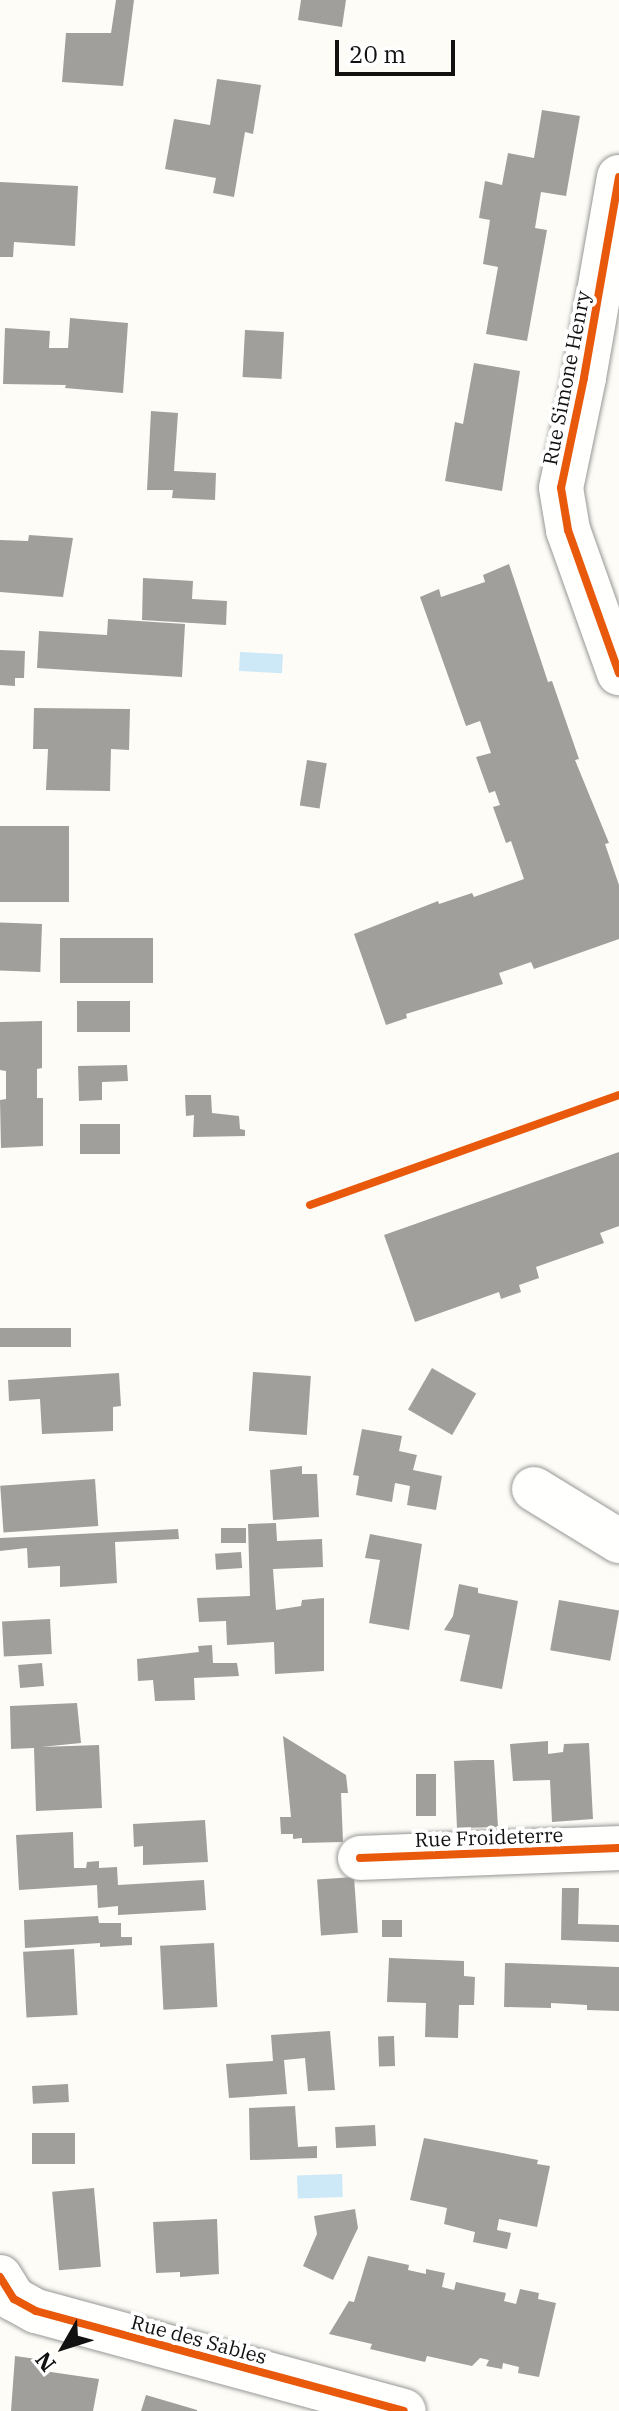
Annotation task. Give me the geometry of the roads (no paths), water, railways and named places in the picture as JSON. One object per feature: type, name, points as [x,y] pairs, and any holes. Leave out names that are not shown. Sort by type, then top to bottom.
[{"type":"street","name":"Rue Simone Henry","points":[[619,177],[602,381],[561,488],[568,530],[607,601],[619,673]]},
{"type":"street","points":[[534,1489],[619,1541]]},
{"type":"street","name":"Rue Froideterre","points":[[360,1858],[619,1848]]},
{"type":"street","name":"Rue des Sables","points":[[0,2277],[14,2299],[36,2311],[404,2411]]},
{"type":"water","points":[[240,652],[283,654],[282,673],[239,671]]},
{"type":"water","points":[[342,2174],[343,2197],[298,2199],[297,2176]]}]
